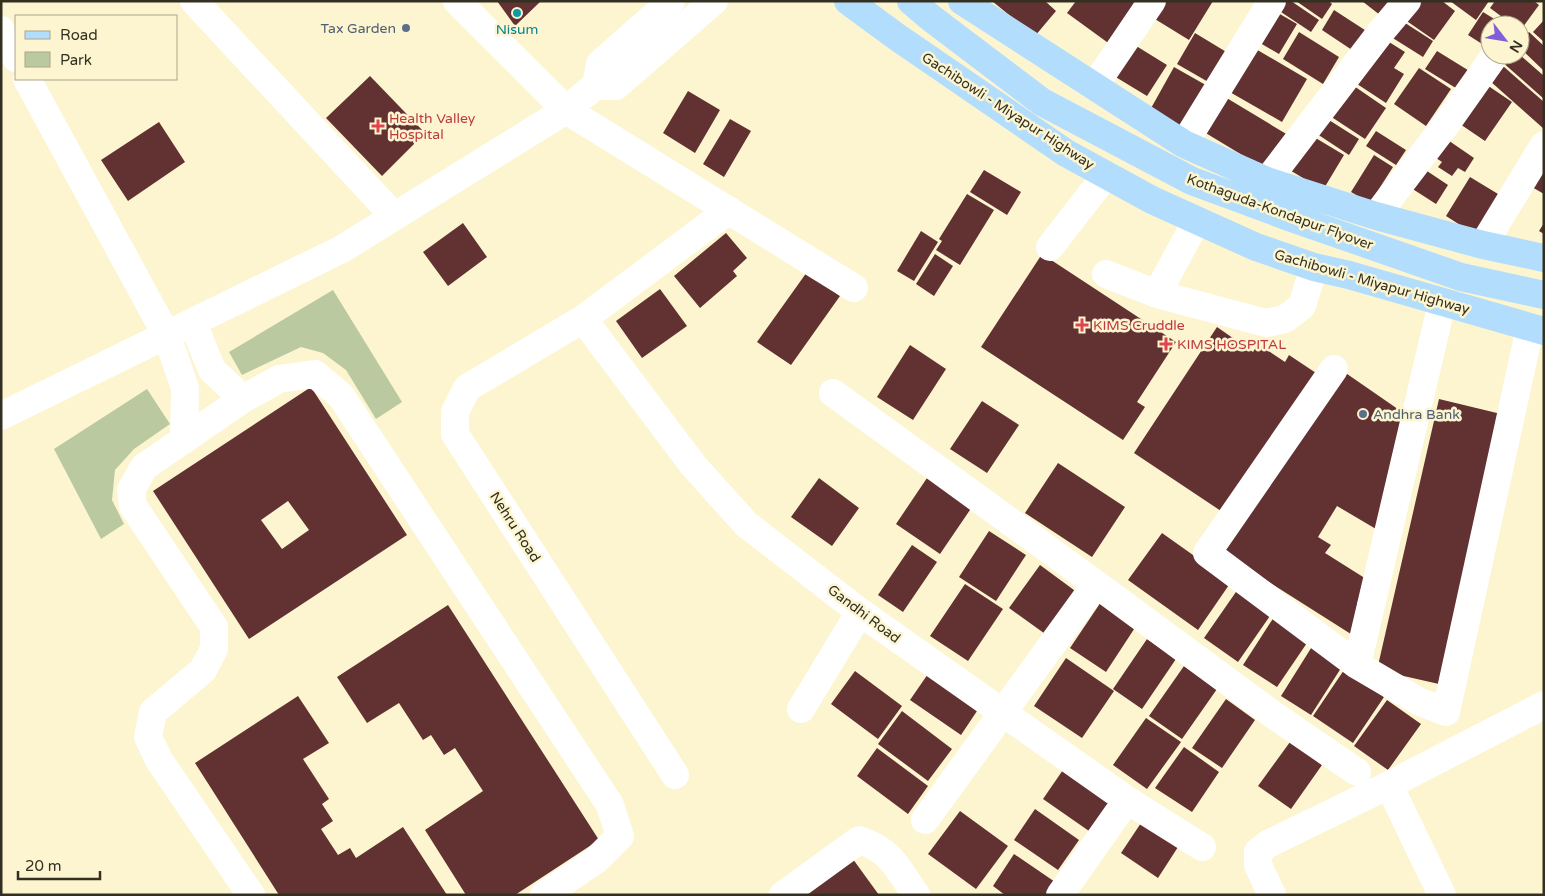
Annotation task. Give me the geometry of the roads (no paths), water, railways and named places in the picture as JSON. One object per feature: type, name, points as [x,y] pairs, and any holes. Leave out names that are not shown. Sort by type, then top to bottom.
[{"type":"main road","name":"Gachibowli - Miyapur Highway","points":[[848,1],[897,37],[1066,153],[1152,200],[1256,247],[1314,267],[1349,275],[1537,329]]},
{"type":"main road","name":"Kothaguda-Kondapur Flyover","points":[[911,1],[1042,102],[1192,181],[1461,277],[1544,295]]},
{"type":"main road","points":[[962,1],[1184,144],[1267,181],[1376,216],[1483,245],[1544,258]]},
{"type":"street","points":[[194,1],[394,216]]},
{"type":"street","points":[[457,1],[566,110],[854,288]]},
{"type":"street","points":[[1,416],[342,249],[566,110],[596,85],[600,64],[671,1]]},
{"type":"street","points":[[596,85],[616,86],[714,1]]},
{"type":"street","points":[[1095,85],[1152,1]]},
{"type":"street","points":[[1184,144],[1272,1]]},
{"type":"street","points":[[1267,181],[1380,33],[1408,1]]},
{"type":"street","points":[[1,30],[15,56]]},
{"type":"street","points":[[1376,216],[1447,123],[1488,65]]},
{"type":"street","points":[[29,80],[166,336],[186,388],[184,440]]},
{"type":"street","points":[[1483,245],[1544,145]]},
{"type":"street","points":[[1050,247],[1106,175]]},
{"type":"street","name":"Nehru Road","points":[[675,775],[455,434],[455,412],[467,388],[583,319],[729,210]]},
{"type":"street","points":[[1157,294],[1197,220]]},
{"type":"street","points":[[1106,274],[1157,294],[1266,323],[1285,319],[1302,306],[1314,267]]},
{"type":"street","points":[[1357,665],[1442,303]]},
{"type":"street","name":"Gandhi Road","points":[[583,319],[693,465],[746,524],[860,612],[1002,713],[1127,800],[1202,847]]},
{"type":"street","points":[[193,323],[212,370],[244,400]]},
{"type":"street","points":[[1334,369],[1207,553],[1357,665],[1420,702],[1446,712],[1537,329]]},
{"type":"street","points":[[251,895],[158,760],[148,737],[153,712],[203,670],[214,649],[214,627],[133,506],[131,490],[144,467],[244,400],[279,379],[315,374],[342,396],[610,805],[620,836],[596,860],[544,895]]},
{"type":"street","points":[[833,393],[1275,716],[1357,772]]},
{"type":"street","points":[[925,820],[1096,584]]},
{"type":"street","points":[[801,710],[860,612]]},
{"type":"street","points":[[1272,895],[1258,865],[1258,852],[1268,844],[1389,785],[1544,704]]},
{"type":"street","points":[[1389,785],[1442,895]]},
{"type":"street","points":[[1060,895],[1127,800]]},
{"type":"street","points":[[784,895],[859,840],[873,844],[888,855],[916,895]]},
{"type":"place","name":"Nisum","points":[[517,13]]},
{"type":"place","name":"Tax Garden","points":[[406,28]]},
{"type":"place","name":"Health Valley Hospital","points":[[378,126]]},
{"type":"place","name":"KIMS Cruddle","points":[[1082,325]]},
{"type":"place","name":"KIMS HOSPITAL","points":[[1166,344]]},
{"type":"place","name":"Andhra Bank","points":[[1363,414]]}]
